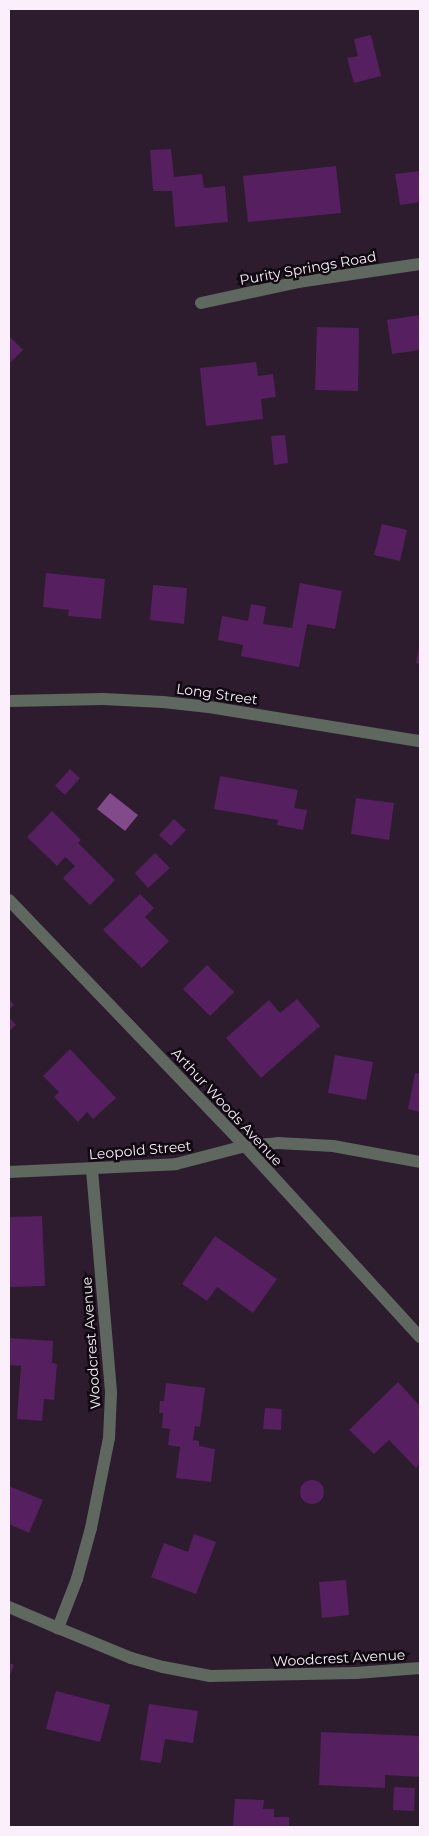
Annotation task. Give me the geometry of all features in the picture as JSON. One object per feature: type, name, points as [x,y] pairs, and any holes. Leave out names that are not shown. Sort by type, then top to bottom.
[{"type":"street","name":"Purity Springs Road","points":[[201,303],[298,282],[420,264]]},
{"type":"street","name":"Long Street","points":[[9,701],[103,698],[162,702],[209,707],[420,741]]},
{"type":"street","name":"Arthur Woods Avenue","points":[[9,900],[245,1146],[420,1337]]},
{"type":"street","name":"Leopold Street","points":[[9,1172],[92,1170],[176,1164],[245,1146],[278,1143],[333,1146],[420,1162]]},
{"type":"street","name":"Woodcrest Avenue","points":[[58,1628],[77,1579],[91,1528],[109,1438],[111,1393],[92,1170]]},
{"type":"street","name":"Woodcrest Avenue","points":[[9,1607],[131,1658],[162,1667],[210,1676],[326,1674],[420,1668]]},
{"type":"shaded area","points":[[110,793],[138,815],[125,831],[97,809]]},
{"type":"building","points":[[371,35],[381,76],[354,83],[347,58],[358,56],[354,39]]},
{"type":"building","points":[[171,149],[174,177],[202,174],[204,188],[225,186],[228,222],[175,227],[172,191],[153,191],[150,150]]},
{"type":"building","points":[[336,166],[341,213],[248,222],[243,176]]},
{"type":"building","points":[[420,171],[420,202],[400,205],[395,174]]},
{"type":"building","points":[[420,315],[420,350],[392,354],[387,320]]},
{"type":"building","points":[[317,327],[359,328],[358,391],[315,390]]},
{"type":"building","points":[[9,336],[23,350],[9,364]]},
{"type":"building","points":[[256,362],[258,376],[273,374],[276,397],[261,399],[263,419],[206,426],[200,368]]},
{"type":"building","points":[[285,435],[288,463],[274,465],[271,436]]},
{"type":"building","points":[[382,524],[407,530],[400,561],[374,555]]},
{"type":"building","points":[[46,573],[105,579],[101,619],[68,616],[69,610],[43,607]]},
{"type":"building","points":[[300,583],[342,591],[335,629],[307,624],[299,667],[241,656],[243,645],[218,640],[222,616],[248,621],[251,604],[266,607],[263,624],[292,628]]},
{"type":"building","points":[[153,585],[187,588],[184,624],[150,620]]},
{"type":"building","points":[[420,646],[420,664],[416,663]]},
{"type":"building","points":[[70,769],[80,778],[65,795],[55,786]]},
{"type":"building","points":[[220,776],[298,790],[294,808],[307,810],[303,830],[277,825],[278,820],[214,809]]},
{"type":"building","points":[[356,798],[394,803],[389,840],[351,834]]},
{"type":"building","points":[[52,811],[81,840],[78,843],[115,880],[90,905],[63,878],[75,866],[65,857],[57,866],[27,837]]},
{"type":"building","points":[[174,819],[186,830],[171,846],[159,835]]},
{"type":"building","points":[[155,853],[170,868],[148,888],[135,873]]},
{"type":"building","points":[[140,894],[154,908],[145,917],[169,941],[142,968],[103,930]]},
{"type":"building","points":[[207,965],[234,992],[210,1016],[183,989]]},
{"type":"building","points":[[9,999],[14,1005],[9,1010]]},
{"type":"building","points":[[297,999],[320,1026],[261,1078],[226,1038],[269,1000],[280,1013]]},
{"type":"building","points":[[9,1017],[16,1025],[9,1031]]},
{"type":"building","points":[[70,1049],[116,1098],[93,1119],[87,1112],[78,1122],[54,1097],[59,1092],[43,1076]]},
{"type":"building","points":[[335,1055],[373,1062],[366,1100],[328,1093]]},
{"type":"building","points":[[415,1073],[420,1074],[420,1112],[408,1109]]},
{"type":"building","points":[[42,1216],[45,1286],[9,1287],[9,1217]]},
{"type":"building","points":[[215,1236],[277,1279],[253,1313],[217,1287],[207,1301],[182,1284]]},
{"type":"building","points":[[9,1338],[53,1341],[52,1363],[57,1364],[54,1400],[44,1399],[42,1421],[17,1419],[21,1366],[9,1365]]},
{"type":"building","points":[[398,1382],[420,1406],[420,1464],[416,1468],[389,1440],[374,1454],[349,1430]]},
{"type":"building","points":[[166,1383],[205,1388],[200,1427],[195,1426],[193,1440],[199,1441],[199,1446],[215,1449],[211,1482],[176,1478],[180,1447],[168,1445],[170,1429],[162,1428],[163,1413],[159,1413],[160,1401],[164,1401]]},
{"type":"building","points":[[265,1408],[282,1409],[281,1430],[263,1429]]},
{"type":"building","points":[[312,1480],[317,1481],[323,1487],[323,1497],[317,1503],[312,1504],[307,1503],[301,1497],[300,1492],[301,1487],[307,1481]]},
{"type":"building","points":[[9,1486],[43,1500],[29,1533],[9,1524]]},
{"type":"building","points":[[194,1534],[216,1542],[196,1594],[151,1577],[164,1543],[188,1552]]},
{"type":"building","points":[[346,1580],[349,1615],[322,1618],[319,1582]]},
{"type":"building","points":[[9,1663],[14,1665],[9,1677]]},
{"type":"building","points":[[56,1691],[110,1705],[100,1742],[46,1729]]},
{"type":"building","points":[[149,1704],[198,1711],[193,1743],[165,1739],[161,1763],[140,1760]]},
{"type":"building","points":[[321,1732],[420,1736],[420,1777],[385,1775],[385,1788],[319,1785]]},
{"type":"building","points":[[394,1787],[415,1788],[414,1811],[393,1810]]},
{"type":"building","points":[[235,1799],[264,1800],[263,1809],[274,1809],[274,1817],[289,1817],[289,1827],[233,1827]]}]
